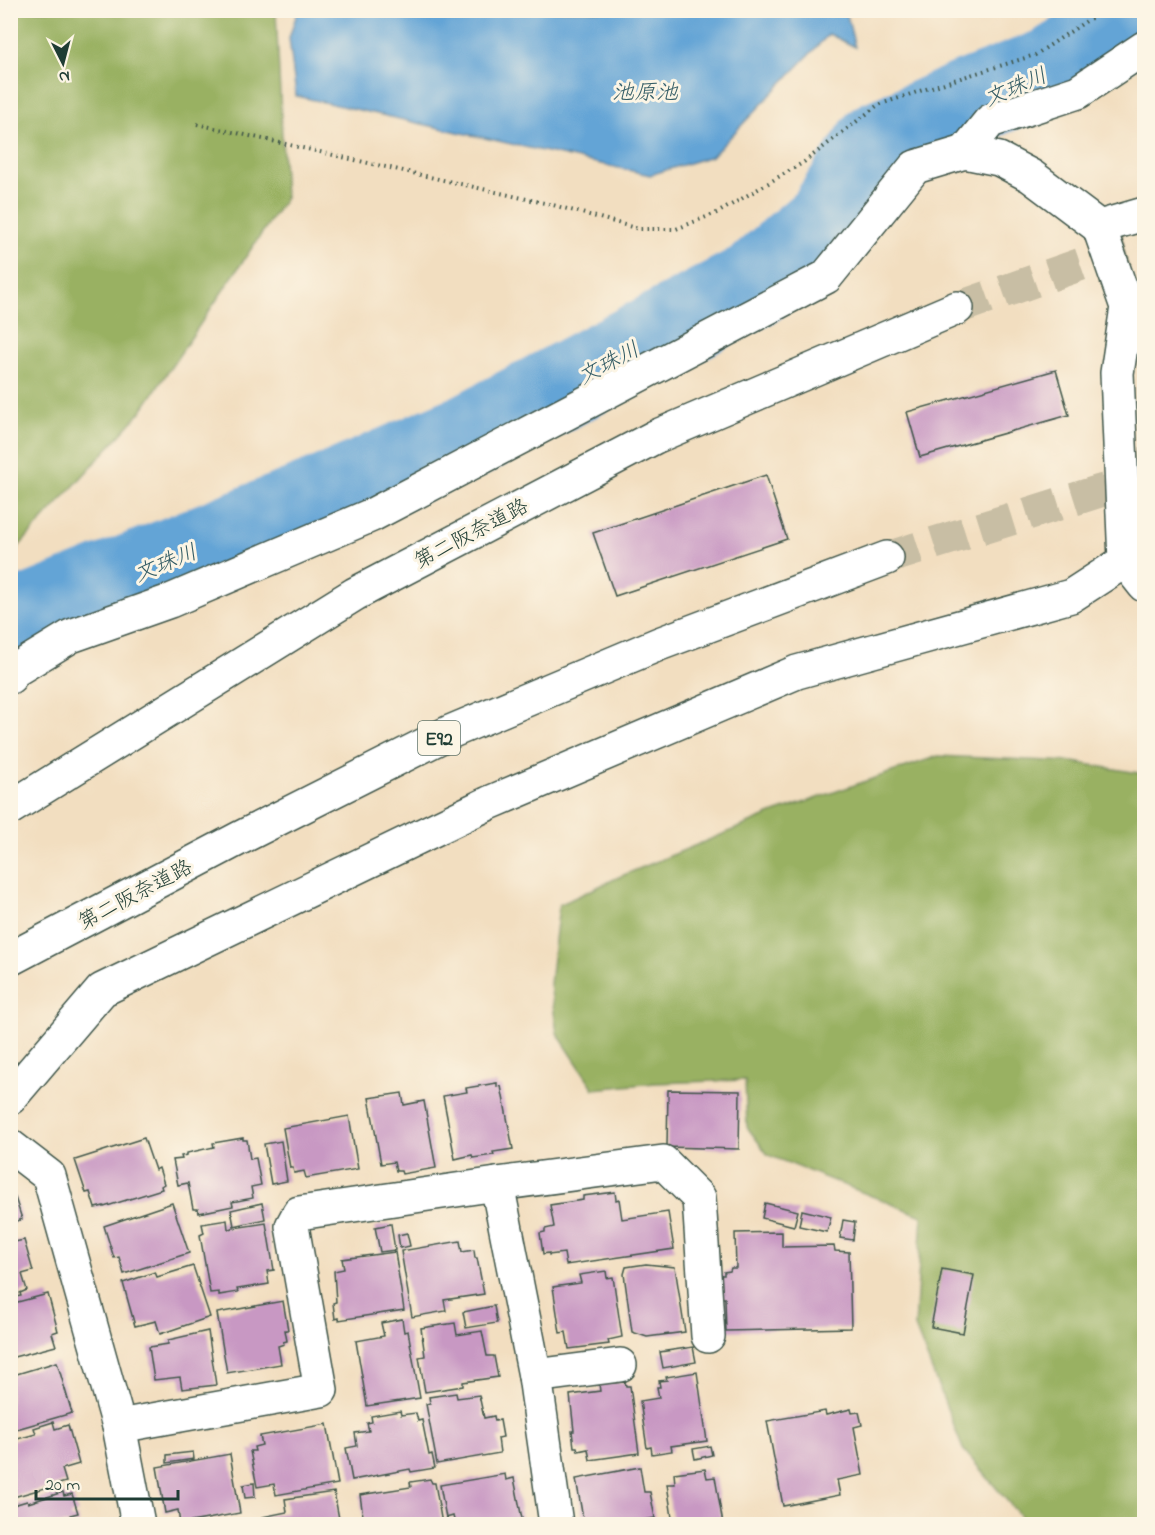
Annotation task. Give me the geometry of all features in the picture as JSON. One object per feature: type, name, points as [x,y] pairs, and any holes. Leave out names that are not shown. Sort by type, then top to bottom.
[{"type":"main road","points":[[965,152],[990,121],[1078,92],[1144,48]]},
{"type":"main road","points":[[10,677],[12,672],[71,636],[170,601],[372,515],[826,277],[915,167],[965,152],[999,159],[1031,176],[1099,227],[1136,303],[1118,374],[1135,573],[1071,596],[797,672],[489,803],[102,990],[10,1098]]},
{"type":"main road","points":[[1099,227],[1144,214]]},
{"type":"main road","name":"第二阪奈道路","points":[[10,808],[355,594],[655,437],[957,308]]},
{"type":"main road","name":"第二阪奈道路","points":[[10,959],[240,838],[450,732],[658,644],[887,558]]},
{"type":"main road","points":[[10,787],[83,746],[231,671]]},
{"type":"main road","points":[[10,979],[240,838]]},
{"type":"main road","points":[[10,1146],[48,1176],[119,1426],[138,1524]]},
{"type":"main road","points":[[119,1426],[321,1390],[292,1226],[299,1213],[663,1162],[699,1198],[708,1336]]},
{"type":"main road","points":[[497,1184],[535,1376],[556,1524]]},
{"type":"main road","points":[[535,1376],[620,1365]]},
{"type":"path","points":[[197,124],[553,205],[639,229],[676,229],[719,212],[804,162],[878,105],[1035,56],[1103,10]]},
{"type":"green space","points":[[11,10],[276,11],[285,199],[140,413],[11,555]]},
{"type":"green space","points":[[938,756],[1073,762],[1144,774],[1144,1524],[1019,1524],[1022,1518],[963,1449],[915,1327],[922,1216],[768,1155],[747,1127],[745,1080],[655,1083],[594,1089],[557,1033],[550,984],[559,905],[619,877],[774,813]]},
{"type":"water","name":"池原池","points":[[298,10],[846,11],[855,47],[829,34],[712,156],[650,175],[296,96],[289,38]]},
{"type":"building","points":[[1056,370],[1069,415],[920,457],[907,412]]},
{"type":"building","points":[[766,475],[787,539],[615,596],[593,533]]},
{"type":"building","points":[[497,1083],[497,1087],[501,1086],[513,1149],[493,1152],[494,1155],[473,1158],[472,1155],[455,1159],[443,1096],[467,1092],[466,1088]]},
{"type":"building","points":[[668,1090],[740,1091],[739,1149],[667,1147]]},
{"type":"building","points":[[402,1093],[404,1105],[424,1101],[436,1168],[402,1174],[401,1171],[396,1171],[394,1162],[381,1164],[369,1098]]},
{"type":"building","points":[[349,1116],[358,1169],[306,1178],[304,1171],[294,1173],[293,1168],[290,1168],[283,1128]]},
{"type":"building","points":[[144,1138],[155,1170],[159,1168],[164,1184],[161,1186],[162,1189],[95,1208],[90,1192],[86,1193],[75,1160]]},
{"type":"building","points":[[243,1138],[247,1140],[250,1159],[256,1158],[261,1185],[251,1187],[253,1198],[232,1202],[233,1206],[199,1213],[198,1209],[193,1209],[188,1183],[178,1185],[173,1160],[182,1159],[181,1156],[187,1153],[214,1147],[213,1143]]},
{"type":"building","points":[[281,1141],[287,1181],[271,1184],[264,1144]]},
{"type":"building","points":[[10,1182],[22,1219],[10,1224]]},
{"type":"building","points":[[615,1192],[616,1200],[619,1199],[622,1219],[668,1212],[674,1249],[566,1265],[564,1253],[543,1254],[540,1233],[554,1227],[550,1205],[583,1200],[583,1196]]},
{"type":"building","points":[[172,1203],[189,1253],[124,1274],[119,1257],[114,1258],[104,1226]]},
{"type":"building","points":[[262,1203],[265,1219],[234,1226],[231,1210]]},
{"type":"building","points":[[765,1203],[798,1211],[794,1226],[762,1218]]},
{"type":"building","points":[[802,1210],[831,1217],[827,1232],[799,1226]]},
{"type":"building","points":[[227,1220],[228,1229],[266,1223],[274,1270],[267,1271],[269,1284],[237,1289],[238,1292],[219,1295],[219,1292],[210,1293],[200,1235],[204,1233],[202,1224]]},
{"type":"building","points":[[843,1220],[855,1222],[853,1240],[840,1238]]},
{"type":"building","points":[[391,1224],[395,1250],[380,1252],[375,1227]]},
{"type":"building","points":[[782,1232],[782,1247],[834,1246],[835,1251],[849,1252],[851,1328],[726,1331],[725,1298],[717,1298],[716,1275],[724,1275],[724,1272],[736,1268],[735,1233]]},
{"type":"building","points":[[407,1233],[410,1246],[400,1248],[398,1235]]},
{"type":"building","points":[[24,1240],[33,1271],[22,1274],[27,1290],[20,1293],[21,1296],[10,1298],[10,1243]]},
{"type":"building","points":[[460,1241],[462,1252],[474,1250],[484,1294],[444,1300],[446,1311],[412,1317],[401,1251]]},
{"type":"building","points":[[395,1252],[404,1310],[335,1319],[334,1271],[344,1269],[342,1259]]},
{"type":"building","points":[[646,1264],[675,1267],[685,1332],[647,1337],[632,1332],[624,1274],[626,1267]]},
{"type":"building","points":[[193,1266],[210,1317],[160,1334],[156,1321],[135,1326],[123,1283],[155,1272],[157,1277]]},
{"type":"building","points":[[942,1269],[974,1275],[963,1333],[931,1327]]},
{"type":"building","points":[[606,1271],[607,1278],[613,1277],[622,1337],[608,1340],[609,1344],[569,1349],[566,1332],[560,1333],[553,1287],[581,1283],[579,1275]]},
{"type":"building","points":[[48,1294],[58,1331],[52,1333],[56,1346],[10,1358],[10,1304]]},
{"type":"building","points":[[283,1301],[288,1330],[285,1330],[287,1341],[278,1346],[281,1364],[227,1373],[217,1313]]},
{"type":"building","points":[[494,1306],[497,1323],[466,1328],[463,1312]]},
{"type":"building","points":[[402,1319],[404,1332],[408,1331],[420,1398],[367,1406],[356,1341],[384,1336],[381,1323]]},
{"type":"building","points":[[455,1323],[457,1335],[482,1331],[487,1356],[494,1356],[498,1377],[463,1382],[463,1386],[425,1392],[419,1357],[425,1356],[421,1328]]},
{"type":"building","points":[[208,1331],[216,1385],[182,1389],[180,1377],[154,1380],[149,1347],[168,1344],[168,1340]]},
{"type":"building","points":[[693,1347],[696,1362],[663,1368],[660,1352]]},
{"type":"building","points":[[57,1362],[72,1413],[10,1431],[10,1376]]},
{"type":"building","points":[[697,1372],[707,1441],[671,1446],[672,1451],[652,1454],[651,1447],[647,1448],[640,1401],[659,1398],[657,1387],[660,1387],[659,1381],[667,1380],[666,1377]]},
{"type":"building","points":[[625,1382],[626,1386],[630,1386],[639,1453],[590,1460],[588,1449],[578,1451],[577,1447],[574,1447],[570,1395],[600,1391],[599,1384]]},
{"type":"building","points":[[456,1393],[457,1398],[479,1395],[484,1418],[494,1416],[495,1421],[500,1420],[503,1437],[498,1438],[500,1453],[437,1464],[426,1404],[430,1403],[429,1397]]},
{"type":"building","points":[[851,1409],[852,1413],[859,1412],[862,1425],[854,1427],[863,1475],[837,1480],[840,1495],[783,1506],[767,1421],[825,1411],[826,1415]]},
{"type":"building","points":[[400,1411],[401,1415],[416,1413],[418,1421],[422,1420],[429,1455],[432,1454],[435,1468],[411,1472],[410,1469],[352,1480],[346,1448],[357,1446],[355,1433],[369,1431],[367,1423],[372,1422],[371,1416]]},
{"type":"building","points":[[53,1422],[55,1429],[68,1425],[79,1464],[62,1469],[66,1482],[10,1498],[10,1441],[36,1434],[34,1428]]},
{"type":"building","points":[[327,1424],[338,1484],[276,1495],[274,1484],[257,1487],[250,1451],[255,1451],[254,1447],[262,1445],[260,1436]]},
{"type":"building","points":[[710,1446],[712,1455],[695,1459],[693,1449]]},
{"type":"building","points":[[193,1452],[194,1459],[167,1463],[167,1455]]},
{"type":"building","points":[[230,1454],[240,1513],[180,1524],[178,1510],[165,1513],[157,1467]]},
{"type":"building","points":[[640,1467],[644,1492],[650,1492],[655,1518],[620,1524],[584,1524],[576,1479]]},
{"type":"building","points":[[705,1469],[707,1478],[715,1477],[723,1524],[673,1524],[667,1484],[675,1484],[674,1473]]},
{"type":"building","points":[[505,1474],[506,1480],[514,1478],[523,1524],[455,1524],[453,1516],[446,1518],[440,1485]]},
{"type":"building","points":[[430,1479],[432,1483],[435,1483],[442,1524],[364,1523],[360,1495],[411,1487],[410,1482]]},
{"type":"building","points":[[254,1483],[255,1497],[245,1498],[243,1485]]},
{"type":"building","points":[[63,1492],[64,1496],[72,1494],[78,1513],[70,1515],[71,1519],[77,1517],[79,1524],[10,1524],[10,1506]]},
{"type":"building","points":[[334,1492],[340,1524],[263,1524],[262,1517],[287,1512],[285,1499]]},
{"type":"waterway","name":"文珠川","points":[[10,626],[329,497],[471,435],[755,284],[828,221],[879,143],[970,102],[1052,70],[1144,13]]},
{"type":"tunnel","points":[[957,308],[1144,242]]},
{"type":"tunnel","points":[[887,558],[1100,491],[1144,480]]}]
